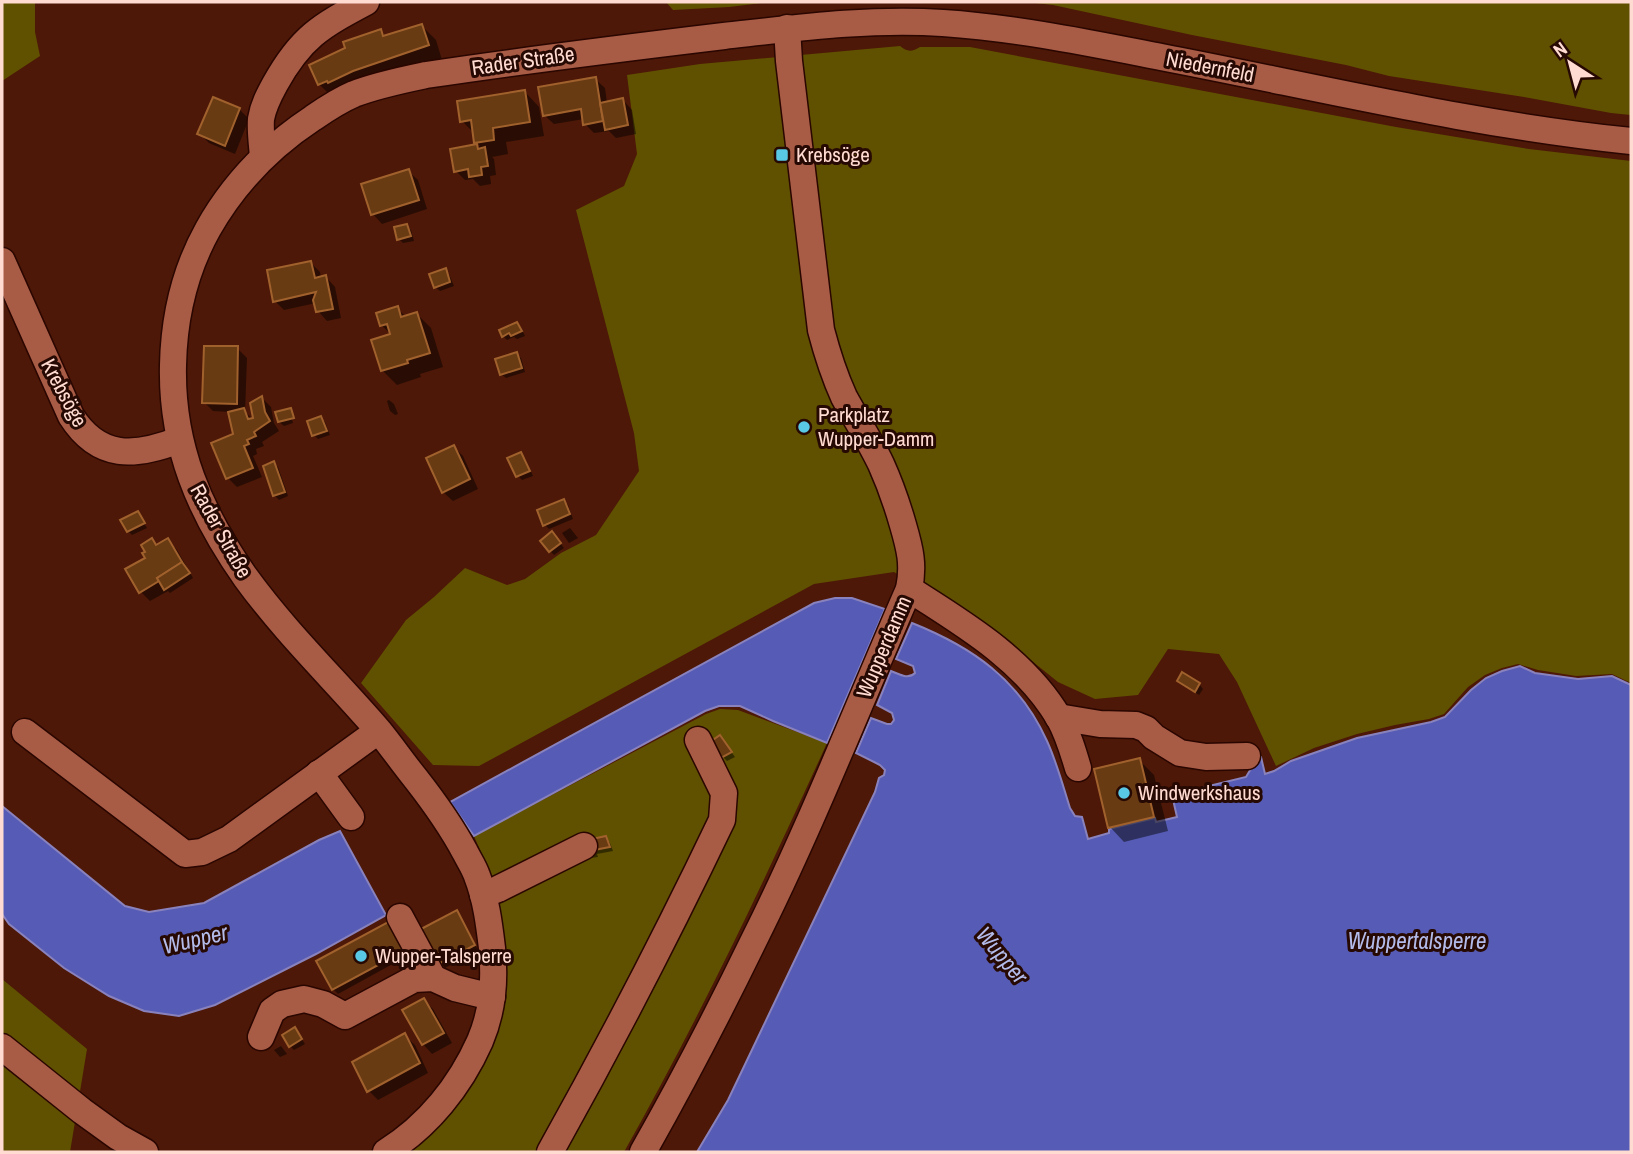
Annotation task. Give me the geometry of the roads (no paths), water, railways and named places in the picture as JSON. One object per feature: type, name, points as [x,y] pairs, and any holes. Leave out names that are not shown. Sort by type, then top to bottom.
[{"type":"street","points":[[263,157],[263,110],[289,61],[314,33],[366,2]]},
{"type":"street","name":"Niedernfeld","points":[[787,28],[914,22],[1039,34],[1531,128],[1631,141]]},
{"type":"street","name":"Rader Straße","points":[[386,1152],[419,1129],[436,1110],[452,1090],[480,1041],[488,1022],[494,969],[488,915],[477,873],[435,803],[378,731],[319,667],[246,578],[200,501],[185,463],[173,398],[177,314],[185,282],[216,215],[245,176],[291,133],[341,101],[403,80],[496,65],[787,28]]},
{"type":"street","name":"Wupperdamm","points":[[643,1152],[755,939],[836,761],[909,589],[912,574],[912,561],[891,488],[844,396],[829,360],[821,330],[787,28]]},
{"type":"street","name":"Krebsöge","points":[[2,261],[71,416],[84,433],[103,447],[123,451],[156,449],[179,440]]},
{"type":"street","points":[[909,589],[979,635],[1032,682],[1058,717],[1072,745],[1078,768]]},
{"type":"street","points":[[1058,717],[1100,724],[1136,725],[1180,753],[1206,757],[1247,757]]},
{"type":"street","points":[[25,732],[185,854],[202,852],[229,839],[378,731]]},
{"type":"street","points":[[550,1152],[649,969],[722,820],[724,793],[698,740]]},
{"type":"street","points":[[319,773],[351,817]]},
{"type":"street","points":[[483,895],[584,846]]},
{"type":"street","points":[[400,917],[433,978]]},
{"type":"street","points":[[261,1037],[272,1011],[282,1004],[304,999],[323,1004],[345,1016],[414,979],[433,978],[455,988],[492,997]]},
{"type":"street","points":[[2,1047],[118,1137],[145,1152]]},
{"type":"water","points":[[835,598],[852,598],[885,609],[827,743],[740,706],[719,706],[705,711],[474,836],[450,802],[814,603]]},
{"type":"water","name":"Wuppertalsperre","points":[[912,623],[974,655],[992,668],[1023,700],[1047,741],[1070,808],[1075,816],[1082,817],[1088,839],[1109,833],[1109,829],[1155,818],[1156,822],[1177,817],[1172,795],[1246,777],[1258,757],[1261,757],[1265,774],[1291,761],[1357,738],[1445,717],[1471,690],[1486,678],[1502,671],[1520,666],[1535,673],[1578,679],[1612,676],[1631,685],[1631,1152],[697,1152],[728,1100],[875,792],[879,778],[884,775],[885,770],[880,765],[856,753],[871,718],[887,724],[894,720],[892,713],[877,705],[891,671],[906,676],[915,673],[913,666],[896,659]]},
{"type":"water","name":"Wupper","points":[[2,806],[125,906],[149,912],[204,903],[340,831],[386,915],[215,1005],[179,1016],[144,1011],[109,996],[64,968],[9,924],[2,914]]},
{"type":"place","name":"Krebsöge","points":[[782,155]]},
{"type":"place","name":"Parkplatz Wupper-Damm","points":[[804,427]]},
{"type":"place","name":"Windwerkshaus","points":[[1124,793]]},
{"type":"place","name":"Wupper-Talsperre","points":[[361,956]]}]
